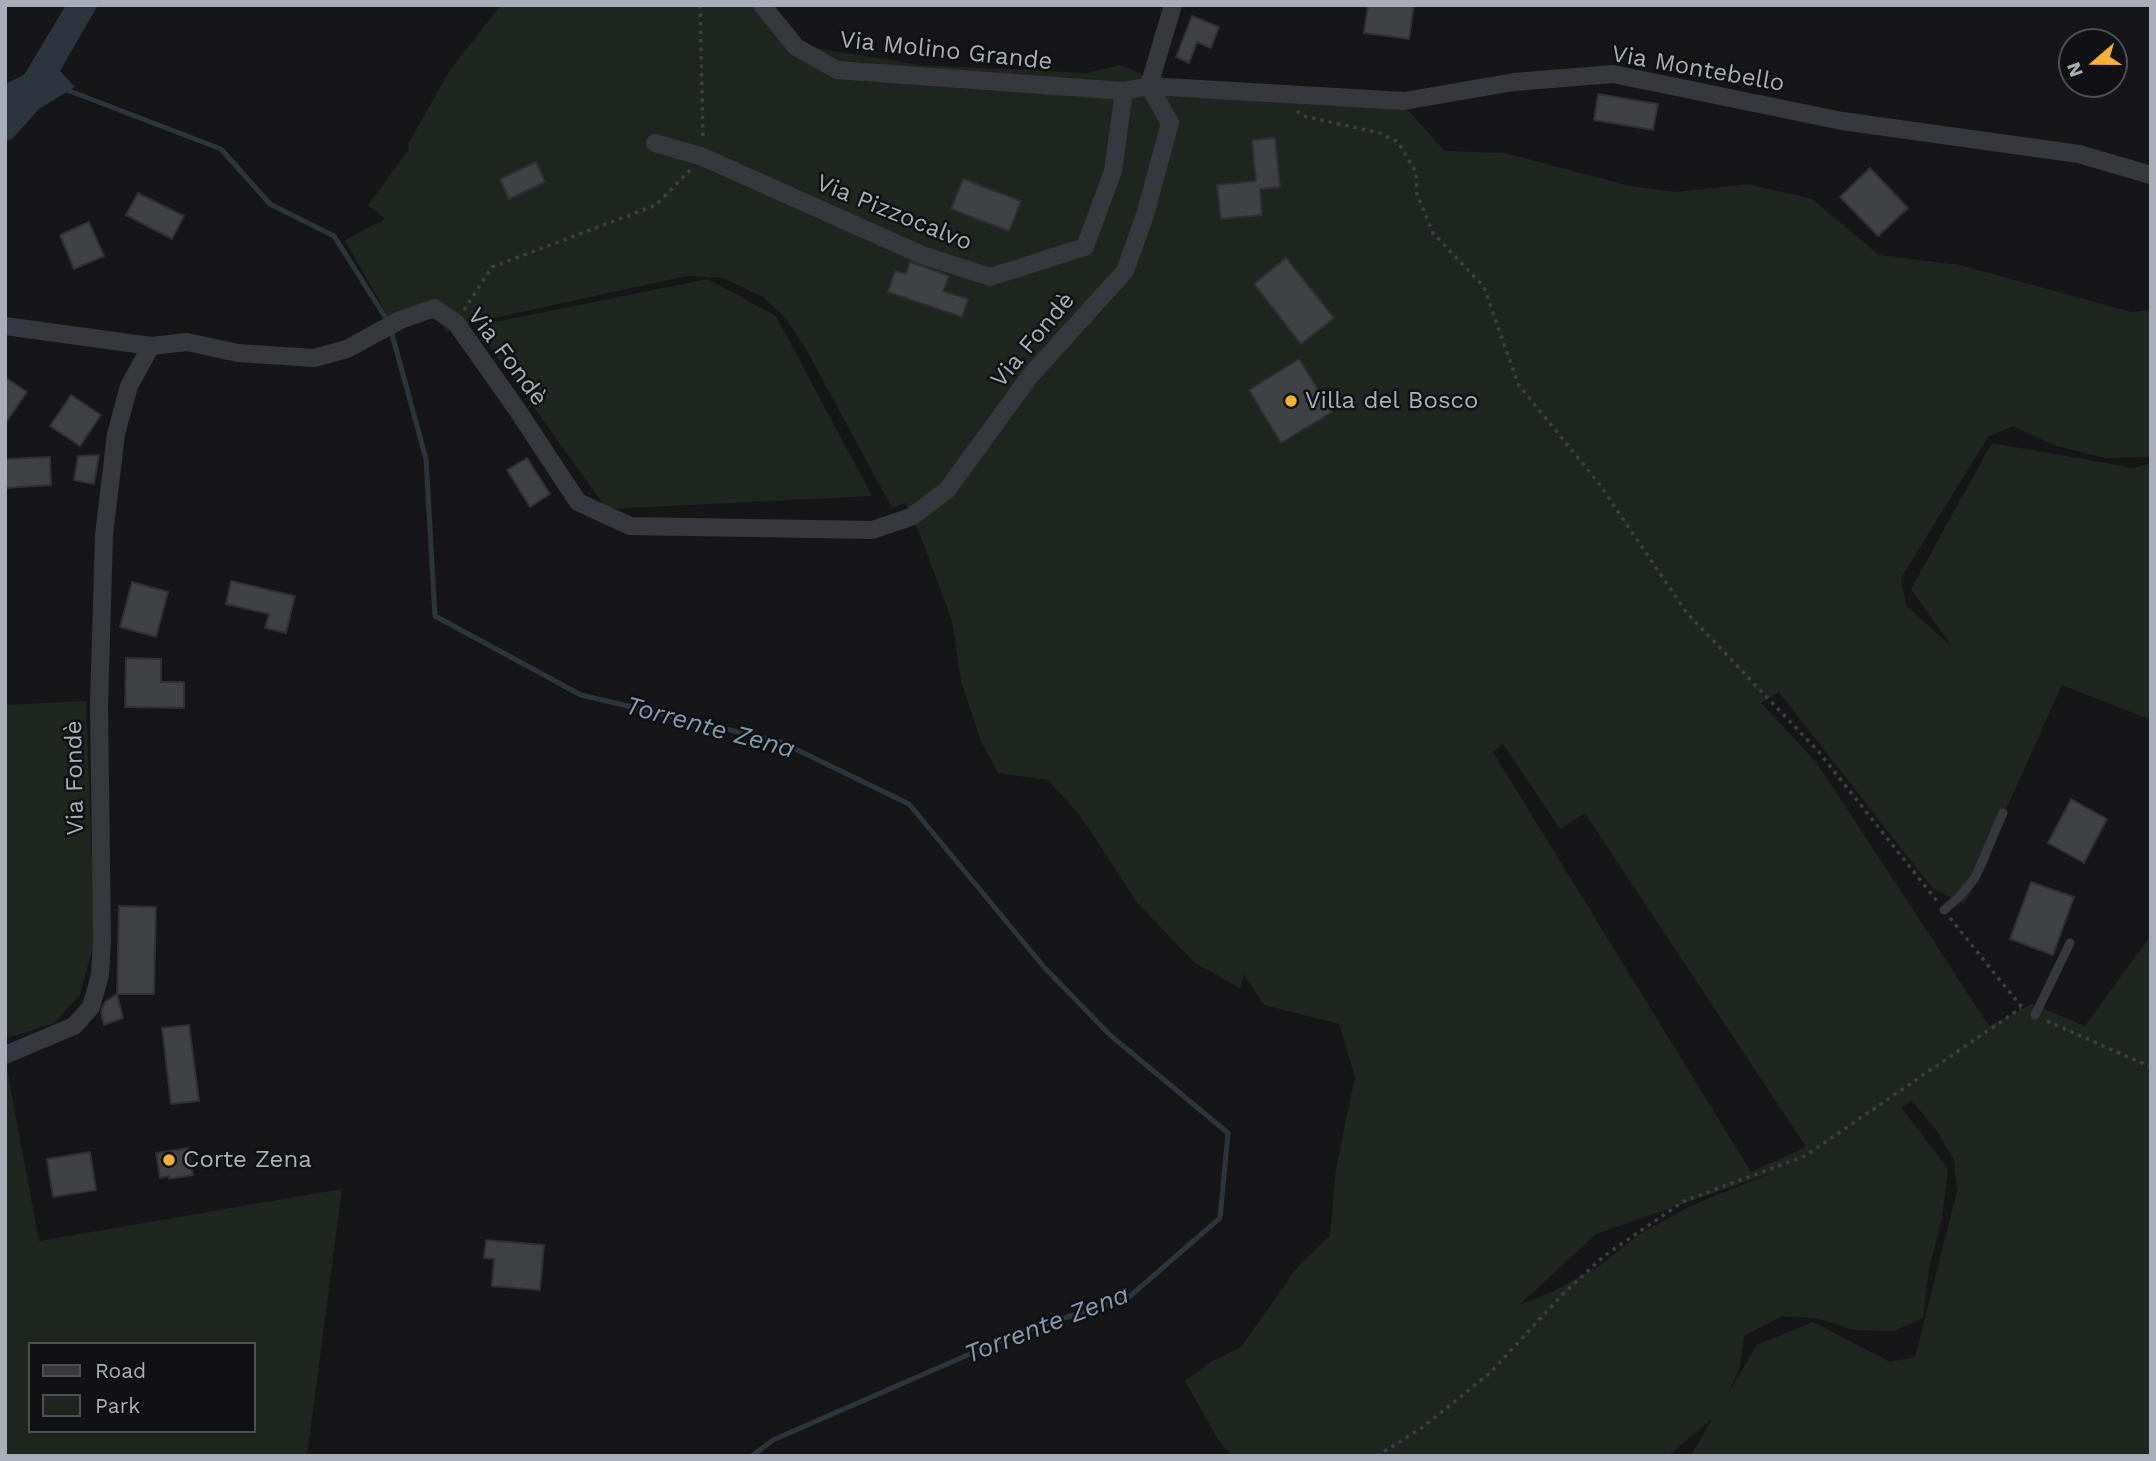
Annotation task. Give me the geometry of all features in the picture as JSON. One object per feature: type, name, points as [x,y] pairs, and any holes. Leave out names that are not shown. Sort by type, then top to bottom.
[{"type":"street","name":"Via Molino Grande","points":[[762,5],[796,47],[837,70],[1124,91],[1149,86]]},
{"type":"street","points":[[1149,86],[1174,5]]},
{"type":"street","name":"Via Montebello","points":[[1149,86],[1404,101],[1514,82],[1613,74],[1842,121],[2079,154],[2151,174]]},
{"type":"street","name":"Via Fondè","points":[[5,1055],[74,1026],[91,1007],[100,975],[102,940],[99,705],[104,535],[116,434],[129,386],[151,346],[187,342],[238,354],[314,358],[347,349],[400,320],[434,308],[456,323],[578,502],[630,526],[872,530],[911,517],[947,490],[1030,376],[1125,271],[1145,215],[1170,123],[1149,86]]},
{"type":"street","name":"Via Pizzocalvo","points":[[655,142],[703,157],[922,256],[990,276],[1085,247],[1113,171],[1124,91]]},
{"type":"street","points":[[5,326],[151,346]]},
{"type":"lane","points":[[1944,910],[1975,878],[2003,813]]},
{"type":"lane","points":[[2035,1015],[2070,943]]},
{"type":"path","points":[[456,323],[492,267],[656,205],[703,157],[700,5]]},
{"type":"path","points":[[1278,93],[1303,116],[1380,133],[1398,142],[1416,172],[1417,194],[1433,233],[1484,287],[1518,384],[1600,485],[1686,612],[1818,751],[2021,1008],[2151,1067]]},
{"type":"path","points":[[1377,1456],[1423,1427],[1490,1373],[1570,1287],[1604,1256],[1684,1201],[1805,1156],[2021,1008]]},
{"type":"green space","points":[[501,5],[764,5],[787,31],[815,48],[920,65],[1086,73],[1120,65],[1180,90],[1393,94],[1445,151],[1505,153],[1630,186],[1677,192],[1748,184],[1812,199],[1879,255],[1960,265],[2131,312],[2151,310],[2151,457],[2105,458],[2053,445],[2013,426],[1988,437],[1901,578],[1906,605],[1953,648],[1911,589],[1992,443],[2134,468],[2151,463],[2151,720],[2062,685],[1999,825],[1988,863],[1964,904],[1933,889],[1779,692],[1761,703],[1817,763],[1989,1026],[2032,1004],[2085,1026],[2151,935],[2151,1456],[1691,1456],[1712,1419],[1668,1456],[1233,1456],[1220,1443],[1185,1381],[1212,1361],[1241,1347],[1299,1265],[1330,1236],[1336,1169],[1355,1077],[1339,1024],[1264,1005],[1244,974],[1240,988],[1195,963],[1138,904],[1082,818],[1048,780],[998,773],[981,741],[961,681],[952,621],[919,532],[905,503],[892,508],[806,349],[785,317],[763,297],[723,278],[687,276],[480,321],[446,332],[431,299],[389,318],[345,240],[385,219],[368,205],[409,149],[408,144],[450,70]],"holes":[[[1503,744],[1560,829],[1585,813],[1806,1147],[1751,1172],[1493,752]],[[1912,1101],[1937,1131],[1954,1160],[1957,1191],[1915,1357],[1890,1362],[1813,1322],[1757,1345],[1726,1397],[1740,1367],[1744,1336],[1782,1316],[1820,1319],[1853,1330],[1894,1331],[1923,1318],[1929,1268],[1942,1219],[1948,1169],[1901,1107]],[[1774,1172],[1693,1205],[1640,1234],[1599,1266],[1552,1292],[1519,1305],[1596,1234]]]},
{"type":"green space","points":[[708,279],[776,316],[872,496],[607,509],[475,326]]},
{"type":"green space","points":[[86,701],[95,939],[80,995],[54,1023],[5,1039],[5,705]]},
{"type":"green space","points":[[7,1069],[39,1241],[342,1189],[307,1456],[5,1456],[5,1070]]},
{"type":"shaded area","points":[[66,5],[98,5],[60,71],[75,87],[39,109],[13,138],[5,142],[5,84],[24,75]]},
{"type":"building","points":[[1368,5],[1414,5],[1409,39],[1364,33]]},
{"type":"building","points":[[1192,16],[1219,27],[1211,48],[1197,42],[1189,63],[1176,57]]},
{"type":"building","points":[[1598,94],[1658,104],[1653,130],[1594,120]]},
{"type":"building","points":[[1275,138],[1280,187],[1260,189],[1262,215],[1221,219],[1217,185],[1256,181],[1252,140]]},
{"type":"building","points":[[536,162],[545,182],[509,199],[500,179]]},
{"type":"building","points":[[1870,168],[1908,208],[1878,236],[1840,197]]},
{"type":"building","points":[[963,179],[1021,201],[1009,231],[951,209]]},
{"type":"building","points":[[138,193],[184,216],[172,239],[126,215]]},
{"type":"building","points":[[89,222],[104,256],[74,269],[60,235]]},
{"type":"building","points":[[1286,258],[1334,318],[1301,344],[1254,284]]},
{"type":"building","points":[[910,262],[949,276],[943,291],[968,299],[962,317],[888,292],[895,271],[906,274]]},
{"type":"building","name":"Villa del Bosco","points":[[1299,359],[1332,412],[1281,443],[1249,390]]},
{"type":"building","points":[[5,377],[27,392],[5,424]]},
{"type":"building","points":[[71,395],[101,415],[80,446],[50,426]]},
{"type":"building","points":[[99,455],[94,484],[74,480],[78,456]]},
{"type":"building","points":[[50,457],[51,485],[5,488],[5,459]]},
{"type":"building","points":[[527,458],[550,494],[530,507],[507,470]]},
{"type":"building","points":[[231,581],[295,596],[286,633],[265,628],[269,614],[226,604]]},
{"type":"building","points":[[132,582],[168,592],[156,637],[120,627]]},
{"type":"building","points":[[126,658],[161,659],[161,682],[184,682],[184,708],[125,707]]},
{"type":"building","points":[[2071,799],[2107,819],[2084,863],[2048,843]]},
{"type":"building","points":[[2031,882],[2074,897],[2053,955],[2010,939]]},
{"type":"building","points":[[119,906],[156,907],[154,994],[117,994]]},
{"type":"building","points":[[117,994],[123,1018],[104,1025],[101,1012],[103,1006]]},
{"type":"building","points":[[189,1025],[199,1101],[171,1104],[162,1028]]},
{"type":"building","name":"Corte Zena","points":[[188,1148],[193,1175],[160,1178],[156,1153]]},
{"type":"building","points":[[90,1152],[96,1190],[53,1197],[47,1159]]},
{"type":"building","points":[[486,1240],[544,1245],[540,1290],[492,1286],[494,1259],[484,1258]]},
{"type":"waterway","name":"Torrente Zena","points":[[62,88],[221,149],[270,204],[334,236],[389,323],[426,459],[435,616],[581,695],[781,742],[909,804],[1044,967],[1110,1035],[1228,1133],[1220,1218],[1129,1297],[1018,1333],[773,1440],[752,1456]]},
{"type":"place","name":"Villa del Bosco","points":[[1291,401]]},
{"type":"place","name":"Corte Zena","points":[[169,1160]]}]
